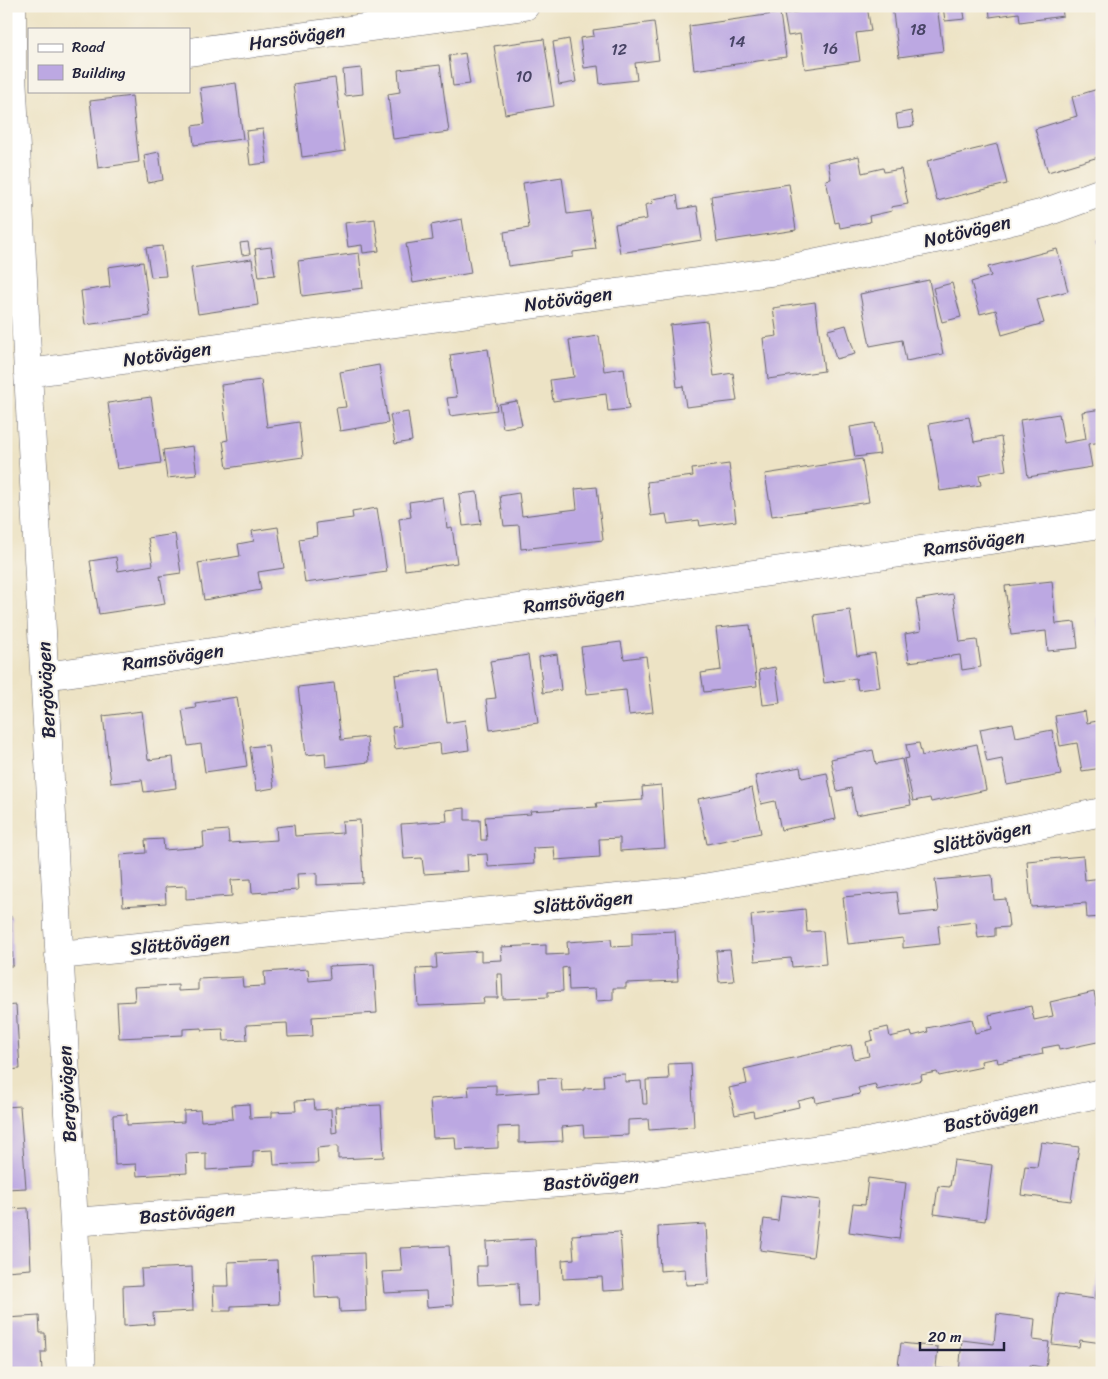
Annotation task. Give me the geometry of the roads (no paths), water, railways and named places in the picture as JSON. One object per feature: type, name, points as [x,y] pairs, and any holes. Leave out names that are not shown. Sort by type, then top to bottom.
[{"type":"street","name":"Bergövägen","points":[[12,6],[20,74],[28,373],[82,1373]]},
{"type":"street","name":"Harsövägen","points":[[190,52],[524,6]]},
{"type":"street","name":"Notövägen","points":[[28,373],[778,271],[950,236],[1044,213],[1102,192]]},
{"type":"street","name":"Ramsövägen","points":[[45,676],[1102,524]]},
{"type":"street","name":"Slättövägen","points":[[59,955],[685,891],[864,861],[1102,812]]},
{"type":"street","name":"Bastövägen","points":[[74,1222],[623,1178],[873,1141],[1102,1093]]}]
